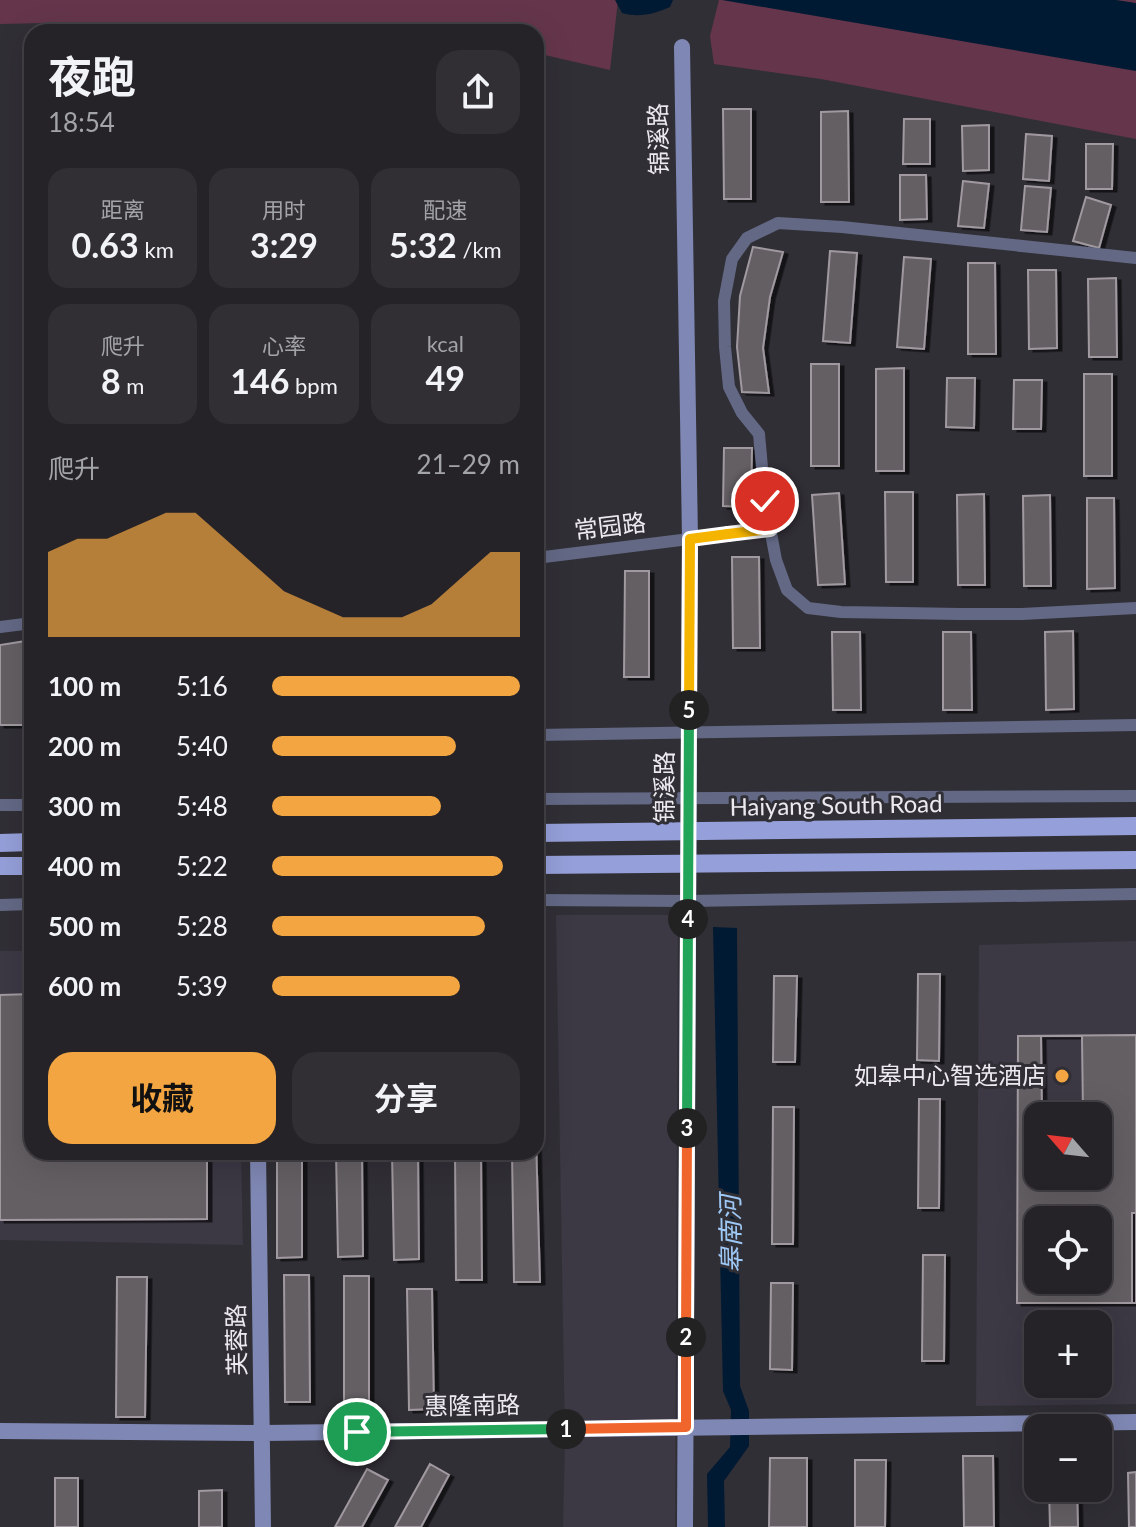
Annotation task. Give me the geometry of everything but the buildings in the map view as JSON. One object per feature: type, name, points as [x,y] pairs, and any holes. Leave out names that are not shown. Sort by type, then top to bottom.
[{"type":"main road","name":"Haiyang South Road","points":[[544,833],[1136,826]]},
{"type":"main road","points":[[0,843],[24,842]]},
{"type":"main road","points":[[544,865],[1136,860]]},
{"type":"main road","points":[[1,866],[24,866]]},
{"type":"street","name":"锦溪路","points":[[682,47],[690,539],[685,1527]]},
{"type":"street","points":[[1136,258],[778,223],[747,238],[732,259],[724,301],[729,387],[742,413],[759,434],[776,560],[787,590],[808,608],[841,612],[960,614],[1136,608]]},
{"type":"street","name":"常园路","points":[[544,557],[770,529]]},
{"type":"street","points":[[0,627],[24,624]]},
{"type":"street","points":[[544,735],[1136,725]]},
{"type":"street","points":[[544,799],[1136,796]]},
{"type":"street","points":[[0,805],[24,805]]},
{"type":"street","points":[[544,900],[689,901],[1136,894]]},
{"type":"street","points":[[0,905],[24,904]]},
{"type":"street","name":"芙蓉路","points":[[258,1160],[263,1527]]},
{"type":"street","name":"惠隆南路","points":[[0,1431],[263,1433],[1136,1422]]},
{"type":"shaded area","points":[[0,0],[618,0],[610,70],[544,55],[544,24],[0,24]]},
{"type":"shaded area","points":[[719,0],[1136,0],[1136,139],[821,79],[714,64],[710,36]]},
{"type":"shaded area","points":[[556,915],[678,915],[675,1527],[563,1527],[565,1441]]},
{"type":"shaded area","points":[[1136,941],[1136,1404],[976,1406],[979,945]]},
{"type":"shaded area","points":[[0,951],[24,951],[24,1160],[241,1160],[243,1245],[0,1240]]},
{"type":"water","points":[[615,0],[673,0],[670,7],[634,15],[622,13]]},
{"type":"water","points":[[722,0],[1116,0],[1136,3],[1136,71]]},
{"type":"water","name":"皋南河","points":[[713,927],[737,928],[740,1386],[749,1411],[749,1446],[724,1481],[725,1527],[708,1527],[707,1474],[730,1447],[731,1410],[723,1391]]},
{"type":"place","name":"如皋中心智选酒店","points":[[1062,1076]]},
{"type":"route","points":[[357,1432],[686,1427],[690,539],[770,529],[765,501]]}]
